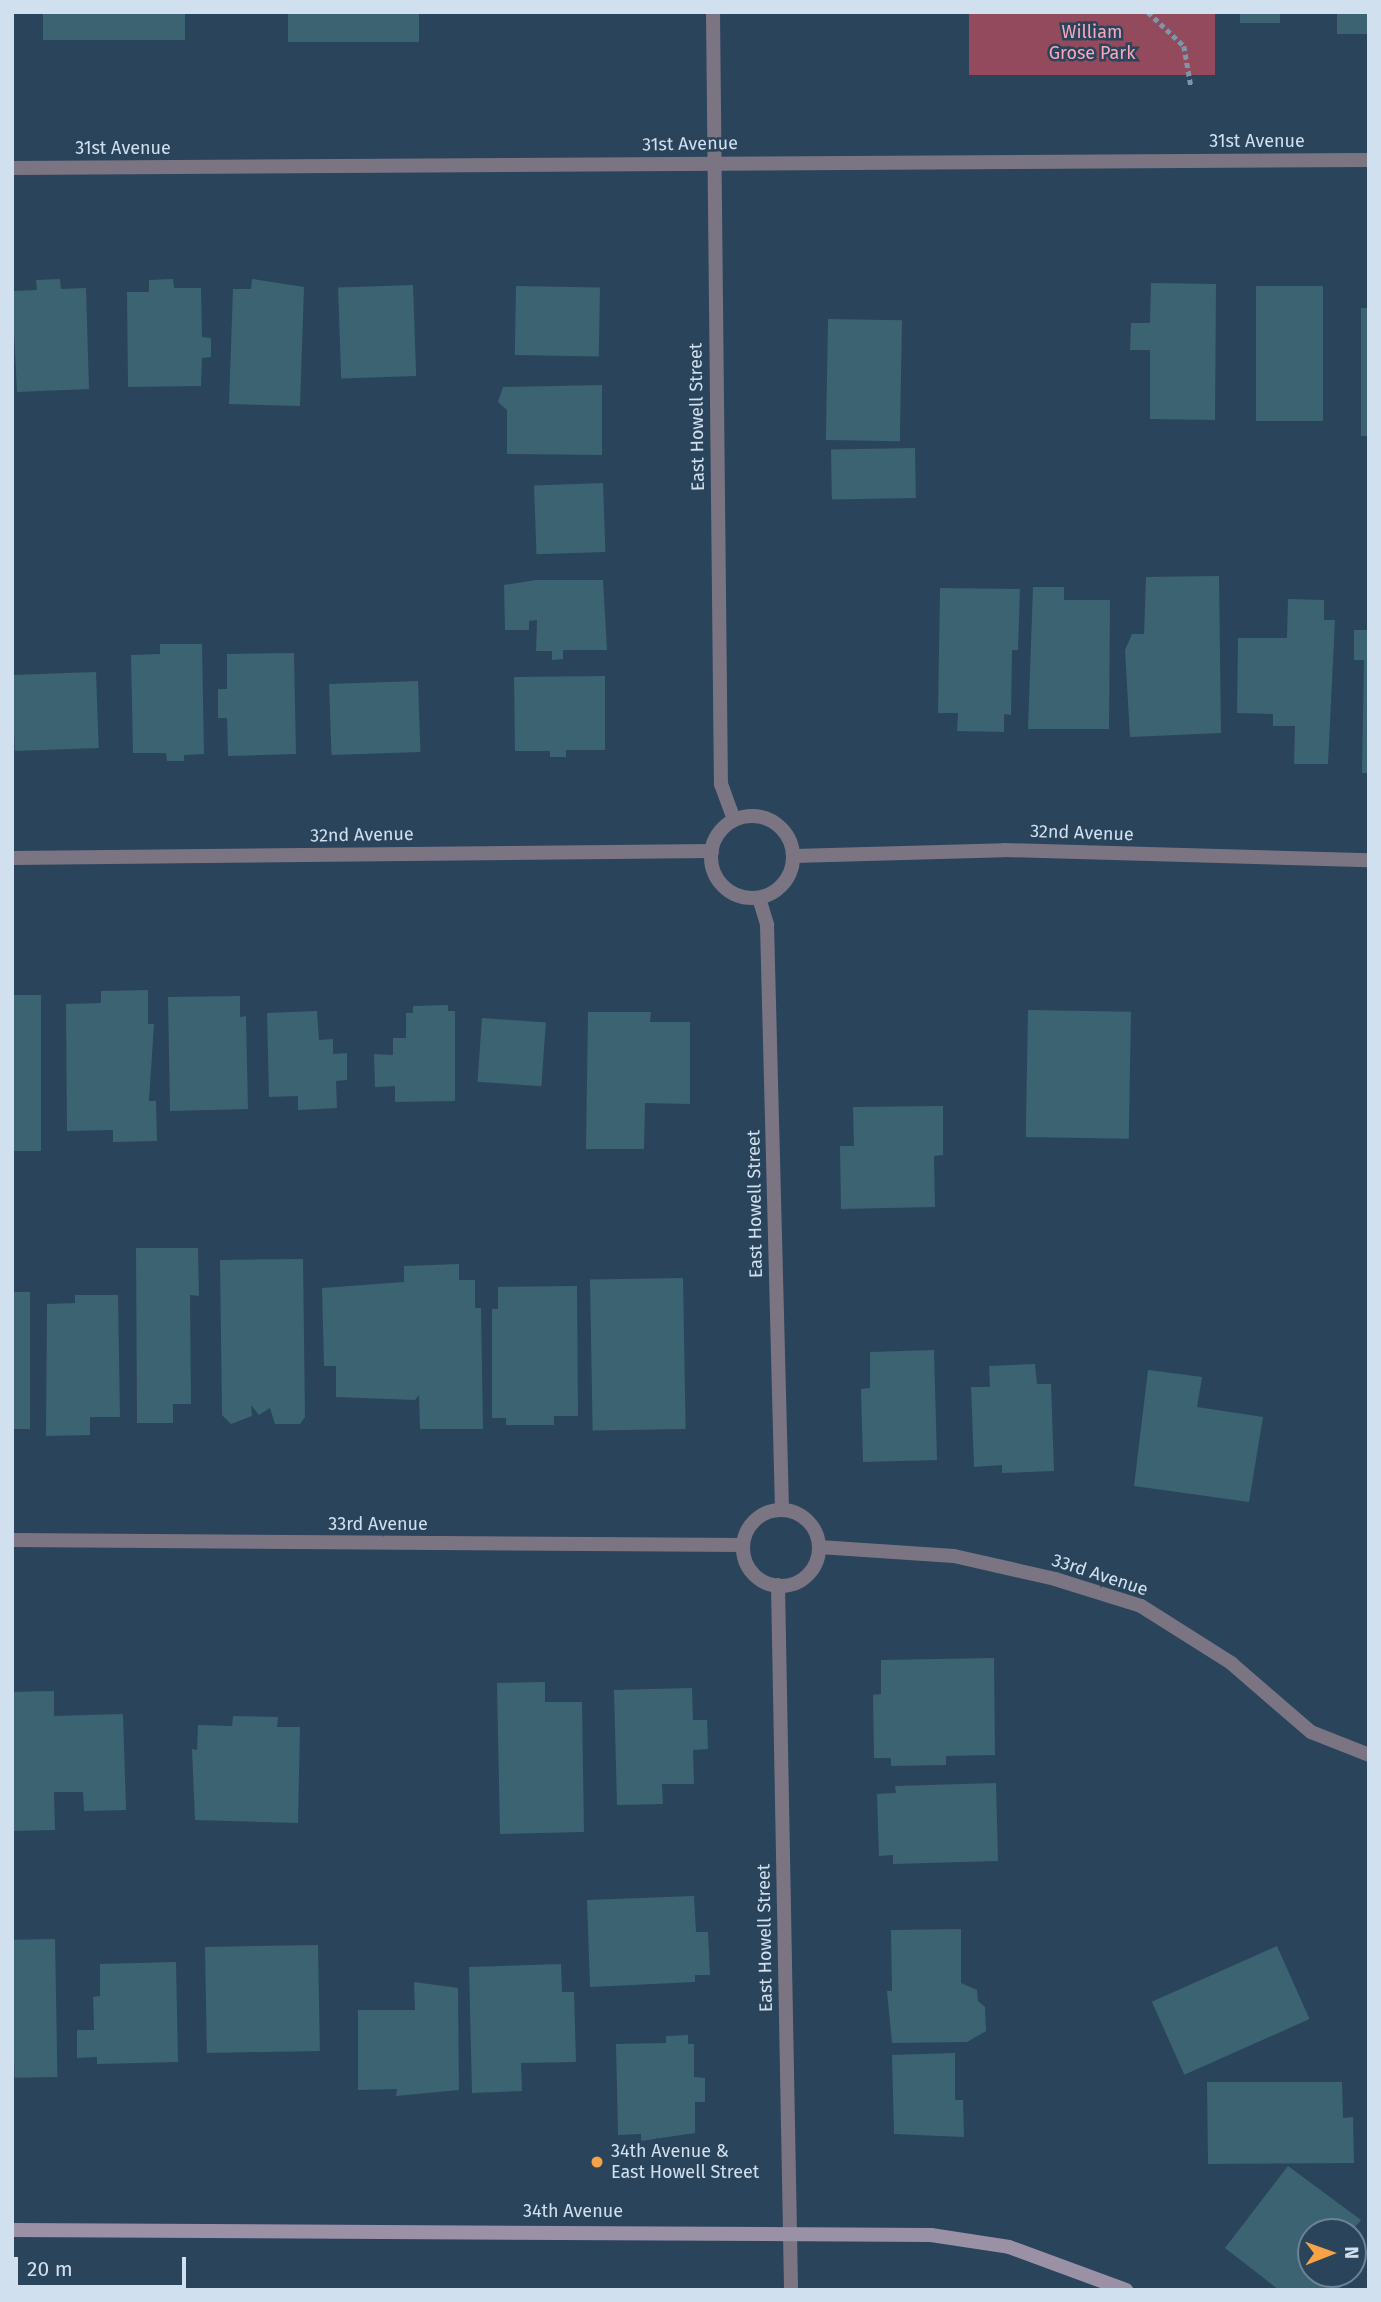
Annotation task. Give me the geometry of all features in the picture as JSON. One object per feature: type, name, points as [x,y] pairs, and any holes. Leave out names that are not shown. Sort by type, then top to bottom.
[{"type":"street","name":"East Howell Street","points":[[713,12],[721,784],[734,820]]},
{"type":"street","name":"31st Avenue","points":[[12,168],[1369,160]]},
{"type":"street","points":[[748,816],[774,822],[792,844],[794,856],[786,882],[759,898],[727,890],[712,867],[712,851],[722,828],[734,820],[748,816]]},
{"type":"street","name":"32nd Avenue","points":[[794,856],[1004,850],[1369,860]]},
{"type":"street","name":"32nd Avenue","points":[[12,858],[712,851]]},
{"type":"street","name":"East Howell Street","points":[[759,898],[767,925],[782,1510]]},
{"type":"street","points":[[782,1510],[809,1521],[819,1546],[806,1576],[778,1585],[752,1573],[743,1545],[750,1524],[782,1510]]},
{"type":"street","name":"33rd Avenue","points":[[12,1540],[743,1545]]},
{"type":"street","name":"33rd Avenue","points":[[819,1546],[954,1556],[1055,1578],[1141,1606],[1231,1663],[1311,1732],[1369,1755]]},
{"type":"street","name":"East Howell Street","points":[[778,1585],[790,2290]]},
{"type":"street","name":"34th Avenue","points":[[12,2230],[789,2232],[931,2235],[996,2245],[1084,2271],[1126,2290]]},
{"type":"path","points":[[1148,12],[1184,46],[1191,85]]},
{"type":"green space","name":"William Grose Park","points":[[969,12],[1215,12],[1215,75],[969,75]]},
{"type":"building","points":[[43,12],[185,12],[185,40],[43,40]]},
{"type":"building","points":[[288,12],[419,12],[419,42],[288,42]]},
{"type":"building","points":[[1240,12],[1280,12],[1280,23],[1240,23]]},
{"type":"building","points":[[1337,12],[1369,12],[1369,34],[1337,34]]},
{"type":"building","points":[[60,279],[61,289],[86,288],[89,389],[17,392],[12,291],[37,290],[36,280]]},
{"type":"building","points":[[173,279],[174,288],[201,288],[202,337],[211,338],[211,357],[202,358],[201,386],[128,387],[127,292],[149,292],[149,280]]},
{"type":"building","points":[[252,279],[304,287],[300,406],[229,404],[233,289],[251,289]]},
{"type":"building","points":[[1151,283],[1216,284],[1215,420],[1150,419],[1150,350],[1130,350],[1131,323],[1150,323]]},
{"type":"building","points":[[413,285],[416,376],[341,379],[338,288]]},
{"type":"building","points":[[516,286],[600,287],[599,356],[515,355]]},
{"type":"building","points":[[1256,286],[1323,286],[1323,421],[1256,421]]},
{"type":"building","points":[[1361,308],[1369,308],[1369,436],[1361,436]]},
{"type":"building","points":[[828,319],[902,320],[900,441],[826,440]]},
{"type":"building","points":[[602,385],[602,455],[507,454],[507,410],[498,402],[503,387]]},
{"type":"building","points":[[915,448],[916,498],[832,499],[831,449]]},
{"type":"building","points":[[603,483],[605,552],[536,554],[534,485]]},
{"type":"building","points":[[1219,576],[1221,733],[1130,737],[1125,650],[1132,634],[1144,634],[1146,577]]},
{"type":"building","points":[[536,580],[603,580],[607,650],[563,650],[563,659],[552,660],[552,651],[536,651],[537,620],[529,621],[529,630],[505,630],[504,585]]},
{"type":"building","points":[[1033,587],[1064,587],[1064,600],[1110,600],[1109,729],[1028,729]]},
{"type":"building","points":[[940,588],[1020,589],[1018,650],[1012,650],[1011,715],[1004,714],[1004,732],[957,731],[958,713],[938,713]]},
{"type":"building","points":[[1288,599],[1324,600],[1324,620],[1335,620],[1328,764],[1294,764],[1295,726],[1273,726],[1273,714],[1237,713],[1238,638],[1287,638]]},
{"type":"building","points":[[1354,630],[1369,630],[1369,773],[1362,773],[1364,660],[1354,660]]},
{"type":"building","points":[[160,644],[202,644],[204,754],[184,755],[184,761],[167,761],[166,753],[133,753],[131,655],[160,654]]},
{"type":"building","points":[[294,653],[296,754],[228,756],[227,718],[218,718],[218,689],[227,689],[227,654]]},
{"type":"building","points":[[96,672],[99,748],[15,751],[12,675]]},
{"type":"building","points":[[605,676],[605,750],[566,750],[566,757],[550,757],[550,751],[515,751],[514,677]]},
{"type":"building","points":[[418,681],[420,752],[332,755],[329,684]]},
{"type":"building","points":[[148,990],[148,1024],[154,1024],[149,1101],[156,1101],[157,1141],[113,1142],[113,1130],[67,1131],[66,1004],[101,1003],[101,991]]},
{"type":"building","points":[[12,995],[41,995],[41,1151],[12,1151]]},
{"type":"building","points":[[240,996],[240,1017],[246,1016],[248,1109],[170,1111],[168,997]]},
{"type":"building","points":[[448,1005],[448,1011],[455,1011],[455,1101],[395,1102],[395,1086],[375,1087],[374,1054],[393,1055],[393,1038],[406,1038],[406,1013],[413,1013],[413,1006]]},
{"type":"building","points":[[1028,1010],[1131,1012],[1129,1139],[1026,1137]]},
{"type":"building","points":[[317,1011],[319,1040],[333,1039],[333,1054],[347,1053],[347,1080],[336,1081],[337,1108],[298,1110],[298,1096],[269,1097],[267,1013]]},
{"type":"building","points":[[588,1012],[651,1012],[650,1022],[690,1022],[690,1104],[645,1103],[644,1149],[586,1149]]},
{"type":"building","points":[[482,1018],[546,1022],[541,1086],[478,1082]]},
{"type":"building","points":[[943,1106],[943,1155],[934,1156],[935,1207],[841,1209],[840,1146],[854,1146],[853,1107]]},
{"type":"building","points":[[136,1248],[198,1248],[199,1296],[190,1295],[191,1404],[173,1404],[173,1423],[137,1423]]},
{"type":"building","points":[[303,1259],[305,1417],[300,1424],[275,1424],[270,1408],[259,1415],[251,1405],[252,1416],[231,1424],[222,1415],[220,1260]]},
{"type":"building","points":[[459,1264],[459,1280],[475,1280],[475,1308],[481,1308],[483,1429],[420,1429],[419,1395],[415,1400],[336,1397],[336,1366],[324,1366],[322,1288],[404,1282],[404,1266]]},
{"type":"building","points":[[683,1278],[686,1429],[593,1431],[590,1280]]},
{"type":"building","points":[[577,1286],[578,1416],[554,1416],[554,1425],[506,1425],[506,1418],[492,1418],[492,1309],[498,1309],[498,1287]]},
{"type":"building","points":[[12,1292],[30,1292],[30,1429],[12,1429]]},
{"type":"building","points":[[75,1295],[118,1295],[120,1417],[90,1417],[90,1435],[46,1436],[47,1304],[75,1303]]},
{"type":"building","points":[[934,1350],[937,1460],[863,1462],[861,1389],[870,1388],[870,1352]]},
{"type":"building","points":[[1035,1364],[1037,1384],[1051,1384],[1054,1471],[1002,1473],[1002,1465],[974,1467],[971,1387],[990,1387],[989,1366]]},
{"type":"building","points":[[1148,1370],[1202,1377],[1197,1407],[1263,1417],[1249,1502],[1134,1486]]},
{"type":"building","points":[[994,1658],[995,1755],[946,1756],[946,1765],[891,1766],[891,1758],[874,1758],[873,1695],[881,1694],[881,1660]]},
{"type":"building","points":[[545,1682],[545,1702],[582,1702],[584,1832],[500,1834],[497,1683]]},
{"type":"building","points":[[692,1688],[693,1720],[707,1720],[708,1749],[693,1750],[694,1784],[662,1784],[663,1804],[617,1805],[614,1690]]},
{"type":"building","points":[[54,1691],[54,1716],[123,1714],[126,1810],[84,1811],[83,1792],[54,1792],[55,1830],[12,1831],[12,1692]]},
{"type":"building","points":[[233,1716],[278,1717],[277,1727],[300,1727],[298,1823],[195,1820],[192,1749],[197,1750],[198,1725],[232,1726]]},
{"type":"building","points":[[996,1783],[998,1861],[893,1864],[893,1855],[879,1856],[877,1794],[896,1793],[895,1786]]},
{"type":"building","points":[[694,1896],[696,1932],[708,1932],[710,1975],[695,1975],[695,1982],[590,1987],[587,1900]]},
{"type":"building","points":[[961,1929],[961,1983],[977,1990],[978,2001],[985,2007],[986,2031],[967,2042],[892,2043],[887,1991],[892,1991],[891,1930]]},
{"type":"building","points":[[55,1939],[57,2077],[14,2078],[12,1940]]},
{"type":"building","points":[[318,1945],[320,2051],[207,2053],[205,1947]]},
{"type":"building","points":[[1277,1946],[1310,2019],[1184,2075],[1152,2002]]},
{"type":"building","points":[[176,1962],[178,2062],[97,2064],[97,2057],[77,2058],[77,2030],[94,2030],[93,1997],[100,1996],[100,1964]]},
{"type":"building","points":[[561,1964],[562,1992],[574,1992],[576,2062],[521,2063],[522,2091],[472,2093],[469,1967]]},
{"type":"building","points":[[414,1982],[458,1988],[459,2090],[396,2096],[397,2089],[358,2090],[358,2010],[415,2010]]},
{"type":"building","points":[[688,2035],[688,2044],[694,2044],[694,2077],[705,2078],[705,2102],[695,2102],[695,2133],[641,2141],[641,2134],[618,2135],[616,2044],[666,2043],[666,2036]]},
{"type":"building","points":[[955,2053],[955,2100],[963,2100],[964,2137],[894,2134],[892,2055]]},
{"type":"building","points":[[1207,2082],[1342,2082],[1343,2118],[1353,2117],[1354,2163],[1208,2164]]},
{"type":"building","points":[[1288,2166],[1358,2218],[1297,2218],[1297,2288],[1340,2288],[1339,2290],[1279,2290],[1225,2248]]},
{"type":"place","name":"34th Avenue & East Howell Street","points":[[597,2162]]}]
